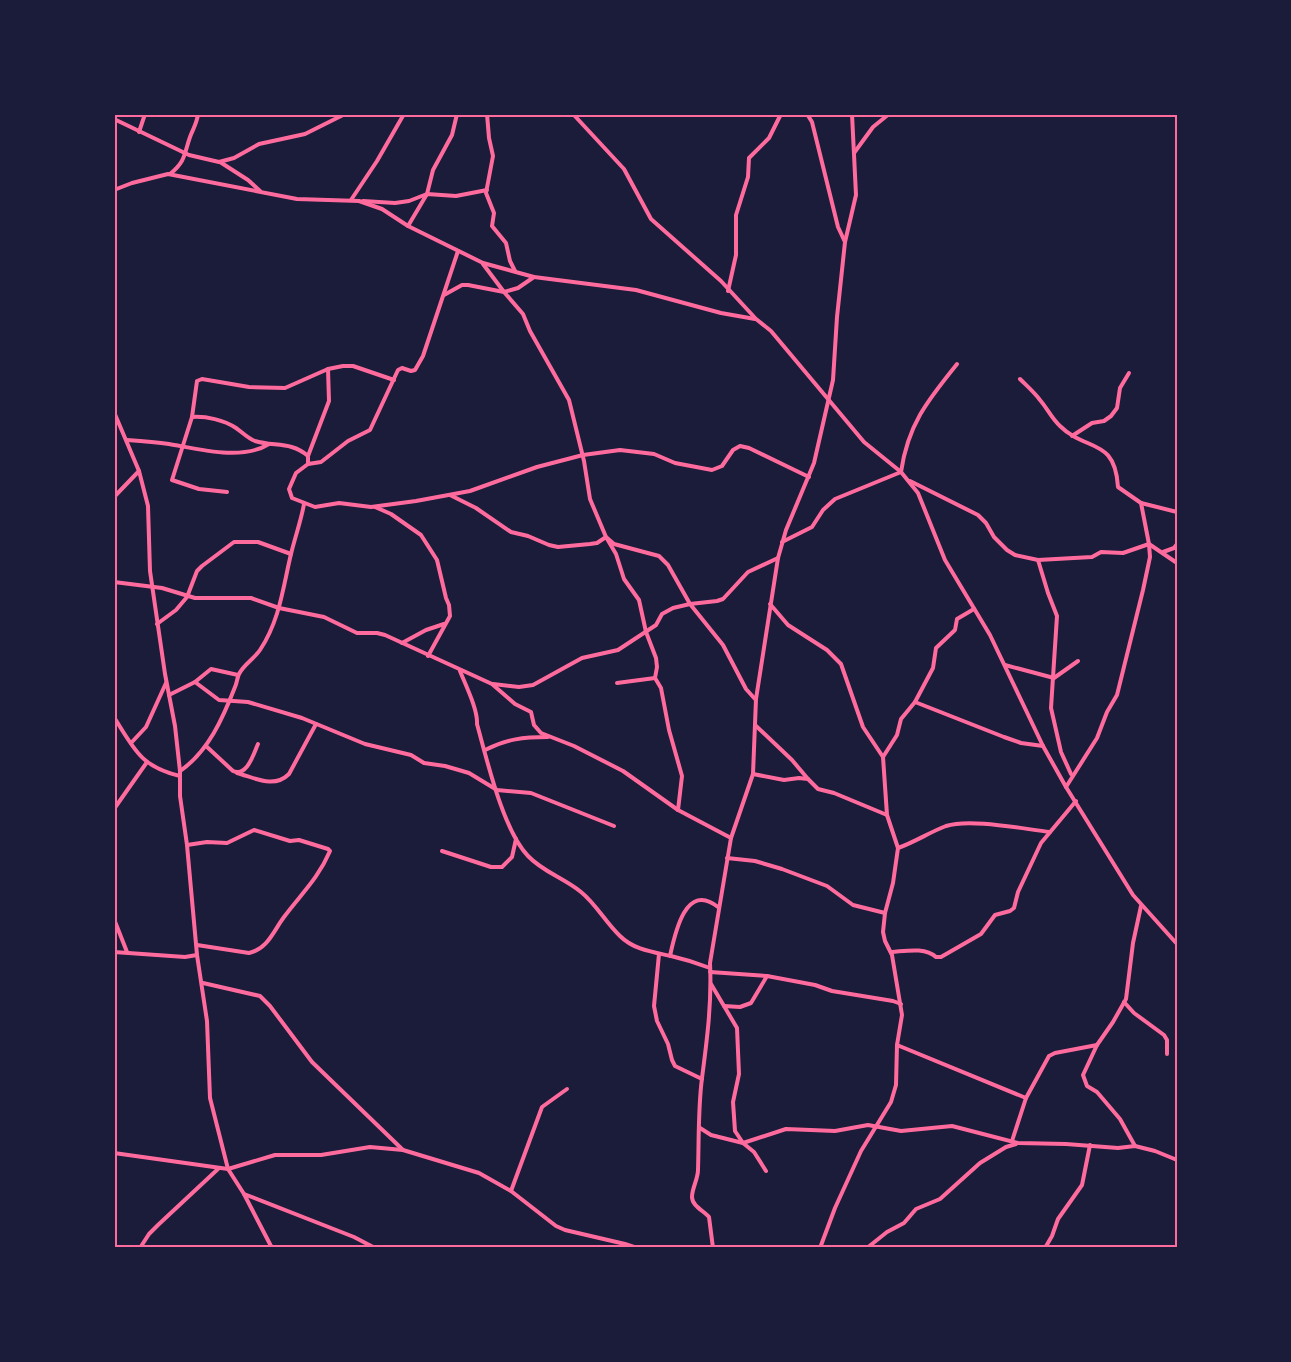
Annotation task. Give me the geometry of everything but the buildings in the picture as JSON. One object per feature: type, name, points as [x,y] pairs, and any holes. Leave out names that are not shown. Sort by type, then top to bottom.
[{"type":"street","points":[[138,132],[145,114]]},
{"type":"street","points":[[114,190],[169,174],[178,167],[187,154],[198,114]]},
{"type":"street","points":[[219,162],[234,158],[259,144],[305,134],[345,114]]},
{"type":"street","points":[[351,200],[404,114]]},
{"type":"street","points":[[408,226],[427,194],[433,170],[452,135],[458,114]]},
{"type":"street","points":[[487,114],[493,156],[486,190],[494,214],[492,226],[506,243],[515,272]]},
{"type":"street","points":[[573,114],[624,169],[651,219],[721,281],[756,320],[771,331],[864,442],[910,481],[918,493],[945,560],[1005,665],[1043,746],[1066,787],[1141,905],[1177,944]]},
{"type":"street","points":[[728,291],[736,255],[736,214],[748,177],[749,158],[769,138],[781,114]]},
{"type":"street","points":[[807,114],[812,122],[838,227],[845,242]]},
{"type":"street","points":[[713,1248],[710,1217],[694,1204],[692,1197],[698,1171],[698,1133],[707,1047],[710,970],[718,907],[731,838],[753,774],[756,699],[778,558],[782,542],[809,477],[833,380],[845,242],[856,195],[852,114]]},
{"type":"street","points":[[854,154],[873,127],[888,114]]},
{"type":"street","points":[[114,119],[187,154],[219,162],[248,180],[261,192]]},
{"type":"street","points":[[169,174],[297,200],[380,200],[394,203],[409,201],[427,194],[456,196],[486,190]]},
{"type":"street","points":[[359,201],[382,209],[408,226],[483,263],[534,277],[636,290],[756,320]]},
{"type":"street","points":[[458,251],[415,370],[402,368],[398,370],[368,433],[348,441],[321,462],[308,464],[296,473],[289,489],[292,498],[315,507],[339,503],[374,506],[416,501],[470,491],[537,467],[583,454],[620,450],[654,454],[675,463],[712,470],[722,466],[733,450],[740,446],[749,448],[809,477]]},
{"type":"street","points":[[483,263],[523,314],[530,331],[569,400],[583,454],[590,499],[616,554],[624,579],[639,600],[646,632],[656,658],[655,678],[661,688],[669,730],[682,776],[678,810]]},
{"type":"street","points":[[444,295],[462,285],[504,292],[518,288],[534,277]]},
{"type":"street","points":[[901,472],[904,452],[917,418],[957,364]]},
{"type":"street","points":[[227,492],[199,489],[172,480],[192,417],[197,381],[202,379],[249,387],[285,388],[328,369],[343,366],[353,366],[394,380]]},
{"type":"street","points":[[308,464],[308,456],[329,401],[328,369]]},
{"type":"street","points":[[1072,436],[1092,423],[1104,421],[1111,416],[1117,408],[1121,385],[1129,373]]},
{"type":"street","points":[[1020,379],[1038,397],[1060,426],[1072,436],[1104,451],[1117,471],[1118,487],[1141,503],[1177,512]]},
{"type":"street","points":[[114,412],[139,471],[148,506],[150,571],[180,773],[180,796],[197,955],[207,1021],[210,1098],[228,1169],[272,1248]]},
{"type":"street","points":[[192,417],[221,420],[249,438],[269,444],[287,445],[308,456]]},
{"type":"street","points":[[127,440],[194,450],[234,452],[260,450],[269,444]]},
{"type":"street","points":[[114,497],[139,471]]},
{"type":"street","points":[[782,542],[812,527],[823,510],[835,499],[901,472]]},
{"type":"street","points":[[910,481],[982,519],[994,537],[1011,553],[1038,560],[1092,557],[1101,552],[1123,553],[1149,544]]},
{"type":"street","points":[[448,494],[476,508],[511,532],[549,545],[558,547],[590,544],[597,543],[606,537]]},
{"type":"street","points":[[1066,787],[1097,738],[1107,712],[1117,695],[1150,557],[1141,503]]},
{"type":"street","points":[[180,773],[206,746],[235,687],[238,675],[246,664],[260,652],[282,602],[304,504]]},
{"type":"street","points":[[374,506],[391,514],[424,537],[435,556],[450,616],[428,656]]},
{"type":"street","points":[[606,537],[614,544],[659,556],[668,564],[690,604],[723,645],[746,689],[756,699]]},
{"type":"street","points":[[157,624],[176,610],[187,597],[199,569],[234,542],[258,542],[291,554]]},
{"type":"street","points":[[1149,544],[1177,563]]},
{"type":"street","points":[[1162,553],[1174,548],[1177,544]]},
{"type":"street","points":[[492,684],[519,687],[533,685],[582,658],[618,650],[656,625],[662,614],[673,608],[723,599],[748,572],[778,558]]},
{"type":"street","points":[[1038,560],[1057,616],[1052,713],[1061,752],[1072,775]]},
{"type":"street","points":[[114,582],[153,587],[187,597],[251,598],[279,608],[324,617],[357,633],[377,633],[492,684],[512,701],[531,711],[536,727],[549,737],[574,746],[623,771],[678,810],[731,838]]},
{"type":"street","points":[[770,604],[788,625],[827,650],[841,664],[863,727],[883,757],[887,815],[898,848],[893,883],[885,913],[884,936],[891,952],[902,1015],[897,1045],[896,1085],[891,1102],[861,1151],[820,1248]]},
{"type":"street","points":[[883,757],[897,735],[901,719],[915,702],[933,668],[936,648],[955,630],[957,619],[974,609]]},
{"type":"street","points":[[402,644],[426,630],[445,624]]},
{"type":"street","points":[[1054,678],[1078,661]]},
{"type":"street","points":[[1005,665],[1054,678]]},
{"type":"street","points":[[169,695],[195,682],[211,669],[238,675]]},
{"type":"street","points":[[460,670],[470,701],[477,712],[477,724],[497,790],[516,838],[526,855],[549,873],[581,892],[621,937],[642,950],[670,956],[710,970],[767,976],[815,985],[832,991],[893,1001],[901,1005]]},
{"type":"street","points":[[617,683],[655,678]]},
{"type":"street","points":[[130,743],[146,727],[166,682]]},
{"type":"street","points":[[195,682],[219,700],[256,704],[366,744],[411,755],[428,764],[442,765],[469,773],[497,790],[531,793],[614,826]]},
{"type":"street","points":[[915,702],[1013,740],[1043,746]]},
{"type":"street","points":[[114,717],[130,743],[154,768],[180,773]]},
{"type":"street","points":[[206,746],[237,773],[267,782],[283,780],[289,774],[316,724]]},
{"type":"street","points":[[755,725],[797,765],[818,789],[834,793],[887,815]]},
{"type":"street","points":[[484,750],[502,741],[549,737]]},
{"type":"street","points":[[237,773],[242,772],[248,764],[258,744]]},
{"type":"street","points":[[114,808],[147,762]]},
{"type":"street","points":[[753,774],[784,780],[808,779]]},
{"type":"street","points":[[891,952],[923,951],[941,957],[981,934],[995,915],[1014,908],[1022,883],[1041,843],[1076,801]]},
{"type":"street","points":[[898,848],[945,826],[963,823],[1050,832]]},
{"type":"street","points":[[187,845],[207,842],[227,843],[254,830],[290,841],[299,840],[330,851],[310,887],[283,917],[269,941],[257,951],[197,945]]},
{"type":"street","points":[[442,851],[491,867],[502,867],[512,857],[516,838]]},
{"type":"street","points":[[727,858],[755,861],[782,869],[827,886],[853,905],[885,913]]},
{"type":"street","points":[[670,956],[676,929],[690,904],[700,900],[709,900],[718,907]]},
{"type":"street","points":[[1135,1146],[1120,1119],[1084,1079],[1085,1068],[1096,1045],[1113,1022],[1128,992],[1133,942],[1141,905]]},
{"type":"street","points":[[114,919],[127,952]]},
{"type":"street","points":[[114,952],[185,957],[197,955]]},
{"type":"street","points":[[659,954],[654,1006],[657,1021],[675,1066],[702,1079]]},
{"type":"street","points":[[723,1006],[740,1007],[751,1003],[767,976]]},
{"type":"street","points":[[203,983],[260,996],[312,1062],[403,1150]]},
{"type":"street","points":[[711,984],[737,1028],[739,1074],[732,1111],[735,1131],[743,1143],[754,1152],[766,1171]]},
{"type":"street","points":[[1124,1002],[1130,1011],[1164,1035],[1167,1040],[1167,1054]]},
{"type":"street","points":[[897,1045],[1026,1098]]},
{"type":"street","points":[[1012,1141],[1026,1098],[1049,1056],[1096,1045]]},
{"type":"street","points":[[511,1191],[542,1107],[567,1089]]},
{"type":"street","points":[[700,1128],[711,1135],[743,1143],[786,1129],[835,1131],[868,1125],[901,1131],[951,1125],[1018,1143],[1118,1148],[1135,1146],[1177,1160]]},
{"type":"street","points":[[867,1248],[887,1232],[904,1223],[916,1209],[939,1199],[980,1163],[1006,1147],[1018,1143]]},
{"type":"street","points":[[1045,1248],[1058,1219],[1082,1185],[1090,1145]]},
{"type":"street","points":[[114,1153],[228,1169],[275,1155],[321,1155],[370,1147],[403,1150],[476,1172],[511,1191],[556,1226],[565,1230],[637,1248]]},
{"type":"street","points":[[140,1248],[158,1225],[219,1169]]},
{"type":"street","points":[[243,1194],[354,1237],[375,1248]]}]
